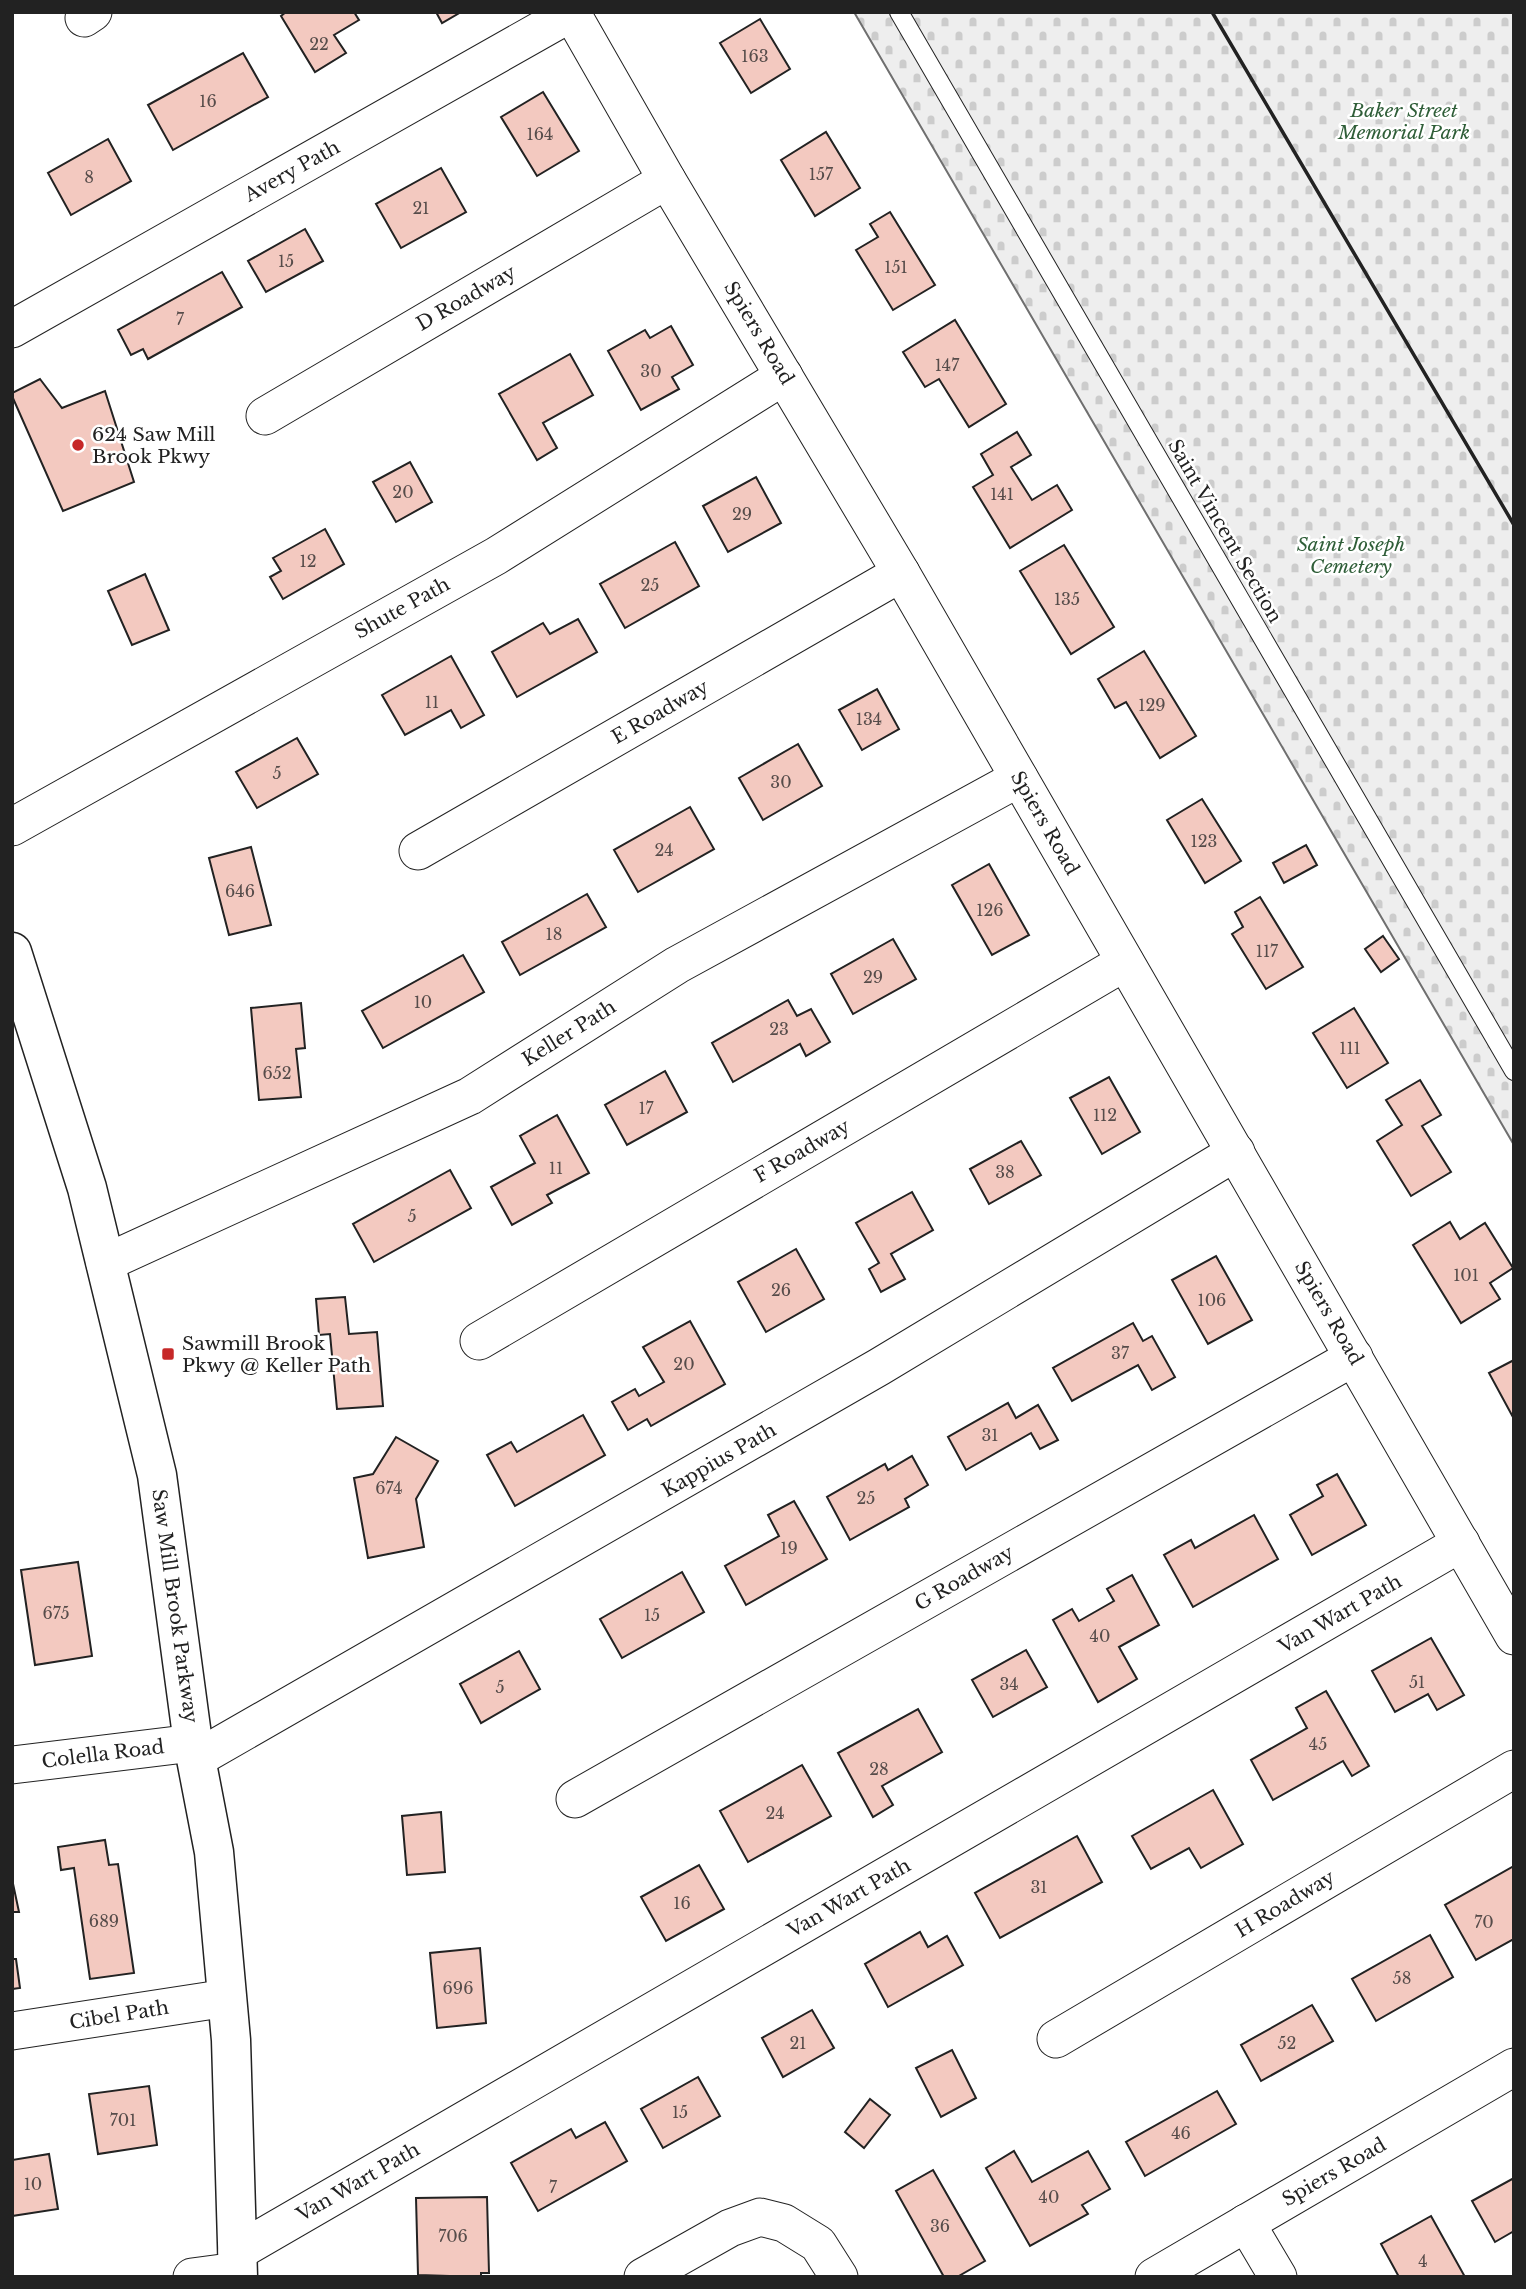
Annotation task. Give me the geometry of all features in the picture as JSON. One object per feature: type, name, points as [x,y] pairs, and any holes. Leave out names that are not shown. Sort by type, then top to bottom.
[{"type":"street","name":"Spiers Road","points":[[571,13],[901,573],[1514,1636]]},
{"type":"street","name":"Avery Path","points":[[12,328],[571,13]]},
{"type":"street","name":"D Roadway","points":[[265,416],[667,180]]},
{"type":"street","name":"Shute Path","points":[[12,828],[496,556],[784,376]]},
{"type":"street","name":"E Roadway","points":[[418,851],[901,573]]},
{"type":"street","name":"Keller Path","points":[[106,1264],[470,1096],[677,965],[1019,778]]},
{"type":"street","name":"Saw Mill Brook Parkway","points":[[12,952],[87,1188],[157,1475],[195,1751],[214,1852],[230,2040],[237,2266]]},
{"type":"street","name":"F Roadway","points":[[480,1341],[1125,962]]},
{"type":"street","name":"Kappius Path","points":[[195,1751],[879,1367],[1236,1152]]},
{"type":"street","name":"G Roadway","points":[[575,1799],[1354,1357]]},
{"type":"street","name":"Van Wart Path","points":[[237,2266],[1461,1543]]},
{"type":"street","name":"Colella Road","points":[[12,1765],[195,1751]]},
{"type":"street","name":"H Roadway","points":[[1056,2039],[1514,1769]]},
{"type":"street","name":"Cibel Path","points":[[12,2031],[227,1998]]},
{"type":"street","name":"Spiers Road","points":[[1154,2277],[1514,2067]]},
{"type":"street","points":[[643,2277],[730,2228],[760,2217],[784,2222],[818,2244],[839,2277]]},
{"type":"street","points":[[1246,2223],[1278,2277]]},
{"type":"street","points":[[192,2277],[237,2266]]},
{"type":"lane","name":"Saint Vincent Section","points":[[899,12],[1514,1071]]},
{"type":"green space","name":"Saint Joseph Cemetery","points":[[854,12],[1514,12],[1514,1145]]},
{"type":"building","points":[[286,12],[354,12],[359,20],[334,35],[346,53],[315,72],[281,16]]},
{"type":"building","points":[[436,12],[461,12],[442,23]]},
{"type":"building","points":[[760,19],[790,69],[751,93],[720,43]]},
{"type":"building","points":[[243,53],[268,97],[173,150],[148,105]]},
{"type":"building","points":[[543,92],[579,151],[537,176],[501,117]]},
{"type":"building","points":[[826,132],[860,188],[815,216],[781,160]]},
{"type":"building","points":[[108,139],[131,181],[71,215],[48,173]]},
{"type":"building","points":[[441,168],[466,212],[401,248],[376,204]]},
{"type":"building","points":[[890,212],[935,285],[893,310],[856,250],[878,237],[870,224]]},
{"type":"building","points":[[305,229],[323,261],[266,292],[248,261]]},
{"type":"building","points":[[222,272],[242,307],[148,359],[143,349],[131,355],[118,330]]},
{"type":"building","points":[[955,320],[1006,404],[969,427],[939,379],[925,387],[903,352]]},
{"type":"building","points":[[671,326],[693,365],[672,377],[679,389],[641,410],[608,351],[645,330],[650,338]]},
{"type":"building","points":[[570,354],[593,395],[543,423],[557,448],[537,460],[499,394]]},
{"type":"building","name":"624 Saw Mill Brook Pkwy","points":[[40,379],[62,408],[105,391],[134,482],[63,511],[12,396],[12,393]]},
{"type":"building","points":[[1017,432],[1031,455],[1011,467],[1032,500],[1057,485],[1072,510],[1010,548],[973,487],[993,475],[981,454]]},
{"type":"building","points":[[410,462],[432,502],[396,522],[373,482]]},
{"type":"building","points":[[756,477],[781,523],[728,552],[703,506]]},
{"type":"building","points":[[325,529],[344,564],[283,599],[270,577],[281,571],[273,558]]},
{"type":"building","points":[[675,542],[699,586],[625,628],[600,584]]},
{"type":"building","points":[[1064,545],[1114,627],[1071,654],[1020,571]]},
{"type":"building","points":[[145,574],[169,630],[132,645],[108,591]]},
{"type":"building","points":[[578,619],[597,652],[517,697],[492,652],[543,623],[550,634]]},
{"type":"building","points":[[1144,651],[1196,736],[1160,758],[1126,702],[1115,708],[1098,679]]},
{"type":"building","points":[[451,656],[484,715],[461,728],[451,710],[405,735],[382,695]]},
{"type":"building","points":[[877,689],[899,729],[862,750],[839,710]]},
{"type":"building","points":[[297,738],[318,774],[257,808],[236,772]]},
{"type":"building","points":[[798,744],[822,786],[763,820],[739,778]]},
{"type":"building","points":[[1202,799],[1241,861],[1205,883],[1167,820]]},
{"type":"building","points":[[690,807],[714,849],[638,892],[614,850]]},
{"type":"building","points":[[1306,845],[1317,865],[1284,883],[1273,863]]},
{"type":"building","points":[[251,847],[271,925],[229,935],[209,858]]},
{"type":"building","points":[[989,864],[1029,935],[992,955],[952,885]]},
{"type":"building","points":[[587,894],[606,927],[520,975],[502,942]]},
{"type":"building","points":[[1260,897],[1303,967],[1266,989],[1232,934],[1243,927],[1235,912]]},
{"type":"building","points":[[1383,936],[1399,959],[1381,972],[1365,949]]},
{"type":"building","points":[[893,939],[916,979],[853,1014],[831,974]]},
{"type":"building","points":[[463,955],[484,992],[383,1048],[362,1011]]},
{"type":"building","points":[[788,1000],[797,1016],[811,1009],[830,1042],[806,1056],[800,1044],[733,1082],[712,1043]]},
{"type":"building","points":[[301,1003],[305,1048],[296,1049],[301,1097],[259,1100],[251,1008]]},
{"type":"building","points":[[1354,1008],[1388,1063],[1347,1088],[1313,1033]]},
{"type":"building","points":[[665,1071],[687,1112],[627,1145],[605,1105]]},
{"type":"building","points":[[1109,1077],[1140,1132],[1102,1154],[1070,1098]]},
{"type":"building","points":[[1420,1080],[1441,1115],[1422,1126],[1451,1172],[1411,1196],[1377,1141],[1402,1125],[1386,1100]]},
{"type":"building","points":[[557,1115],[589,1173],[547,1195],[552,1203],[512,1225],[491,1187],[535,1163],[520,1136]]},
{"type":"building","points":[[1021,1141],[1041,1175],[989,1204],[970,1169]]},
{"type":"building","points":[[450,1170],[471,1208],[374,1262],[353,1224]]},
{"type":"building","points":[[912,1192],[933,1230],[891,1254],[905,1279],[881,1292],[869,1269],[879,1263],[856,1223]]},
{"type":"building","points":[[1450,1222],[1460,1239],[1485,1223],[1513,1268],[1490,1283],[1500,1299],[1461,1323],[1413,1245]]},
{"type":"building","points":[[796,1249],[824,1299],[766,1332],[738,1282]]},
{"type":"building","points":[[1216,1256],[1252,1320],[1208,1344],[1172,1280]]},
{"type":"building","points":[[345,1297],[349,1334],[377,1332],[383,1406],[337,1409],[330,1334],[319,1335],[316,1299]]},
{"type":"building","points":[[690,1321],[725,1384],[651,1426],[647,1419],[628,1430],[612,1402],[635,1389],[639,1396],[664,1382],[643,1347]]},
{"type":"building","points":[[1133,1323],[1143,1341],[1152,1336],[1175,1377],[1152,1390],[1138,1365],[1072,1401],[1053,1368]]},
{"type":"building","points":[[1514,1360],[1514,1419],[1489,1373]]},
{"type":"building","points":[[1008,1403],[1016,1418],[1038,1405],[1058,1440],[1040,1449],[1031,1433],[966,1470],[948,1437]]},
{"type":"building","points":[[583,1415],[605,1455],[515,1506],[487,1455],[511,1442],[517,1452]]},
{"type":"building","points":[[396,1437],[438,1461],[416,1499],[424,1547],[368,1558],[354,1478],[373,1474]]},
{"type":"building","points":[[912,1456],[928,1485],[905,1499],[909,1507],[850,1540],[827,1497],[885,1464],[888,1470]]},
{"type":"building","points":[[1337,1474],[1366,1525],[1312,1555],[1290,1515],[1323,1496],[1317,1485]]},
{"type":"building","points":[[794,1501],[827,1559],[746,1605],[725,1566],[779,1536],[768,1515]]},
{"type":"building","points":[[1254,1515],[1278,1559],[1193,1607],[1164,1555],[1191,1540],[1195,1548]]},
{"type":"building","points":[[78,1562],[92,1656],[35,1665],[21,1570]]},
{"type":"building","points":[[682,1572],[704,1612],[622,1658],[600,1619]]},
{"type":"building","points":[[1132,1575],[1159,1625],[1119,1647],[1137,1679],[1098,1702],[1053,1620],[1072,1609],[1079,1621],[1114,1601],[1107,1589]]},
{"type":"building","points":[[1431,1638],[1464,1695],[1437,1710],[1428,1694],[1395,1712],[1372,1671]]},
{"type":"building","points":[[1026,1650],[1047,1687],[993,1717],[972,1680]]},
{"type":"building","points":[[519,1651],[540,1689],[481,1723],[460,1684]]},
{"type":"building","points":[[1326,1691],[1369,1766],[1352,1776],[1343,1761],[1273,1800],[1251,1760],[1307,1728],[1296,1708]]},
{"type":"building","points":[[918,1709],[942,1752],[882,1786],[893,1805],[873,1817],[838,1753]]},
{"type":"building","points":[[802,1765],[831,1816],[748,1862],[720,1811]]},
{"type":"building","points":[[1213,1790],[1243,1844],[1201,1868],[1189,1848],[1151,1869],[1132,1836]]},
{"type":"building","points":[[441,1812],[445,1872],[407,1875],[402,1816]]},
{"type":"building","points":[[1077,1836],[1102,1882],[1000,1938],[975,1893]]},
{"type":"building","points":[[105,1840],[109,1865],[118,1864],[134,1973],[90,1979],[74,1868],[61,1870],[58,1847]]},
{"type":"building","points":[[699,1865],[724,1909],[666,1941],[641,1897]]},
{"type":"building","points":[[1514,1866],[1514,1939],[1476,1960],[1445,1905]]},
{"type":"building","points":[[12,1879],[19,1912],[12,1912]]},
{"type":"building","points":[[920,1932],[928,1947],[947,1936],[963,1965],[888,2007],[865,1964]]},
{"type":"building","points":[[1430,1935],[1453,1977],[1376,2021],[1352,1979]]},
{"type":"building","points":[[480,1948],[486,2023],[437,2028],[430,1953]]},
{"type":"building","points":[[12,1959],[16,1959],[20,1988],[12,1989]]},
{"type":"building","points":[[1312,2005],[1333,2041],[1261,2081],[1241,2045]]},
{"type":"building","points":[[812,2010],[834,2048],[783,2077],[762,2038]]},
{"type":"building","points":[[952,2050],[976,2098],[941,2117],[916,2068]]},
{"type":"building","points":[[698,2077],[720,2116],[663,2148],[641,2109]]},
{"type":"building","points":[[149,2086],[157,2145],[98,2154],[89,2094]]},
{"type":"building","points":[[1217,2091],[1236,2124],[1145,2176],[1126,2142]]},
{"type":"building","points":[[870,2099],[890,2115],[864,2148],[845,2132]]},
{"type":"building","points":[[605,2122],[627,2161],[538,2211],[511,2163],[571,2129],[576,2138]]},
{"type":"building","points":[[1014,2151],[1032,2182],[1088,2151],[1110,2189],[1082,2205],[1088,2214],[1030,2246],[986,2168]]},
{"type":"building","points":[[49,2154],[58,2209],[12,2216],[12,2160]]},
{"type":"building","points":[[933,2170],[985,2261],[957,2277],[944,2277],[896,2191]]},
{"type":"building","points":[[1514,2178],[1514,2231],[1495,2242],[1472,2201]]},
{"type":"building","points":[[487,2197],[489,2273],[481,2273],[481,2277],[418,2275],[416,2198]]},
{"type":"building","points":[[1431,2216],[1465,2277],[1399,2277],[1381,2244]]},
{"type":"wall","points":[[1212,12],[1514,525]]},
{"type":"place","name":"624 Saw Mill Brook Pkwy","points":[[78,445]]},
{"type":"place","name":"Sawmill Brook Pkwy @ Keller Path","points":[[168,1354]]},
{"type":"park label","name":"Baker Street Memorial Park","points":[[1404,121]]}]
